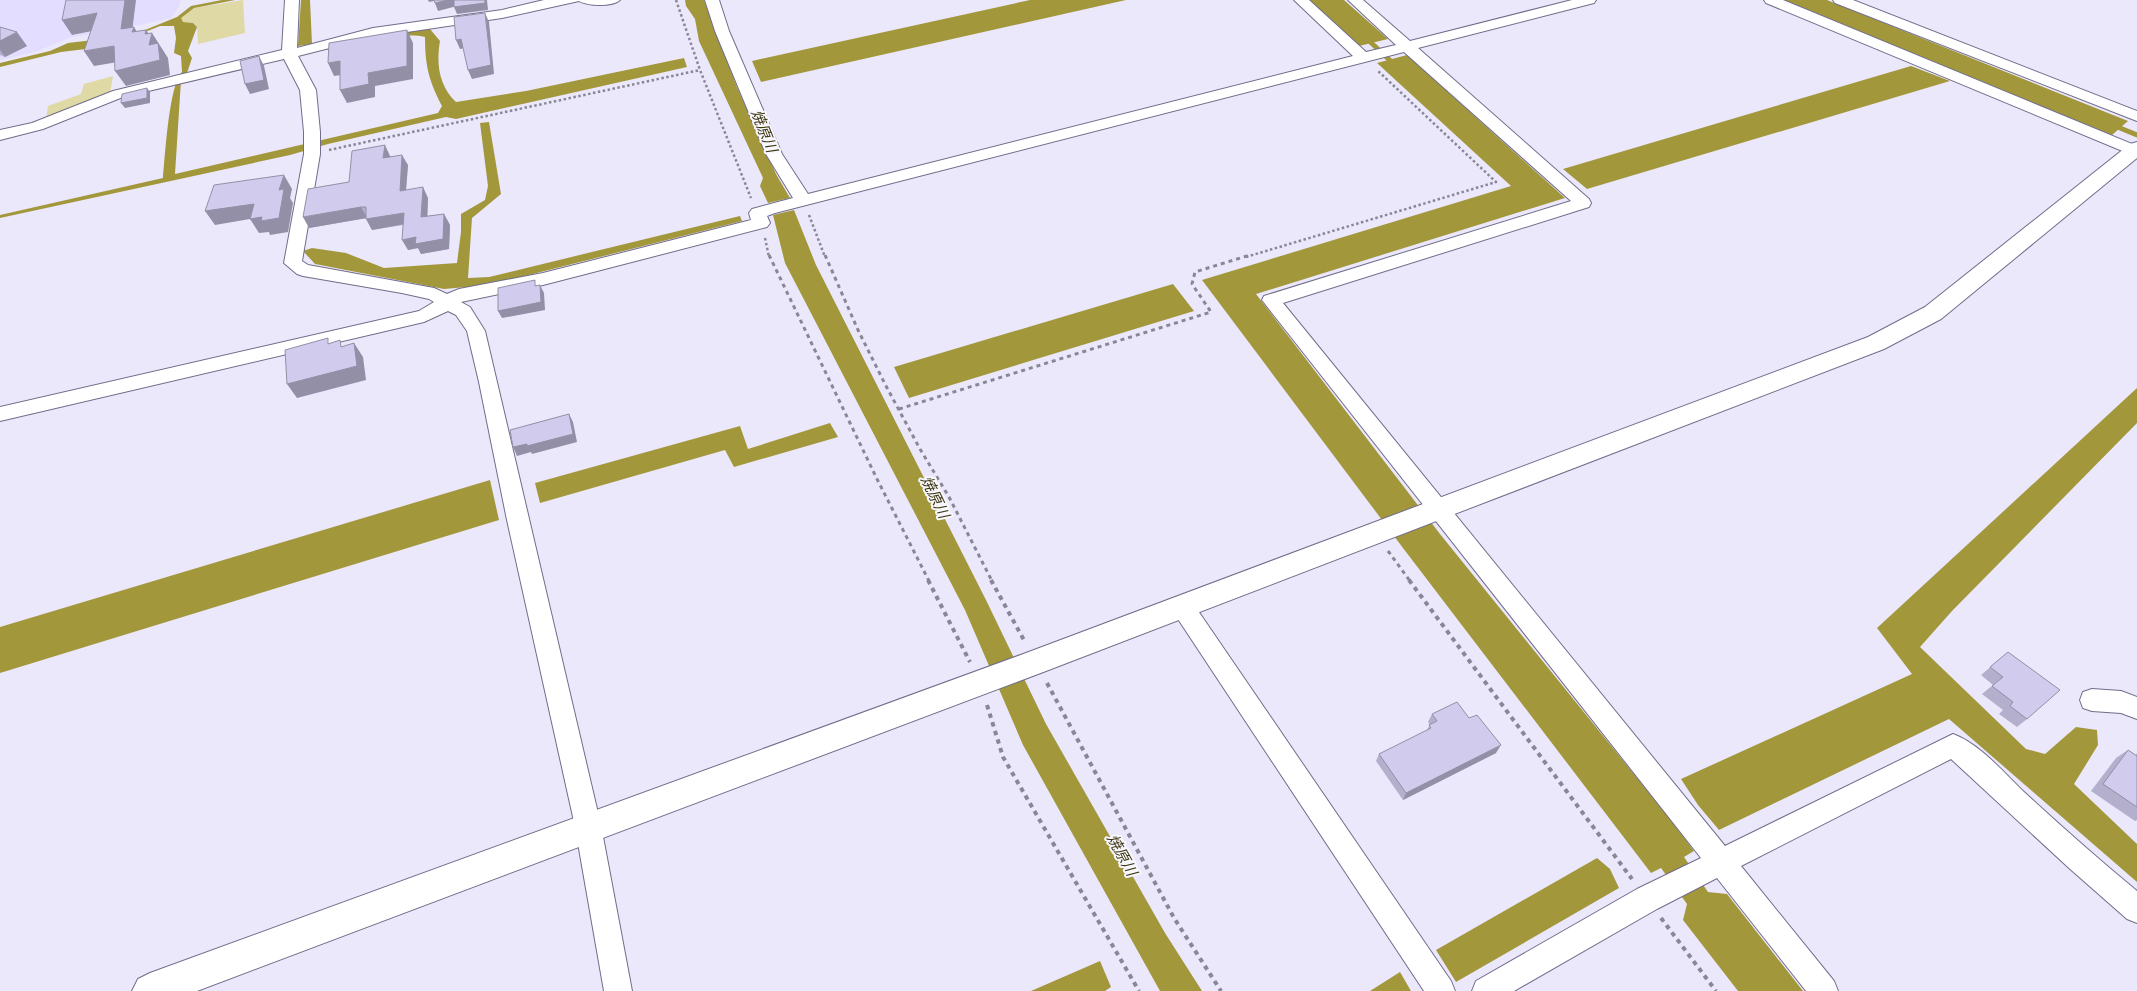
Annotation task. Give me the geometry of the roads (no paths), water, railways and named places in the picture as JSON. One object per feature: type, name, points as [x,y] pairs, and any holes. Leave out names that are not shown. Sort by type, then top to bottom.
[{"type":"street","points":[[292,0],[296,52],[308,90],[312,148],[293,263],[303,270],[402,286],[434,294],[463,311],[476,331],[588,826],[618,991]]},
{"type":"street","points":[[0,135],[65,116],[118,94],[379,31],[502,14],[553,1],[573,0]]},
{"type":"street","points":[[585,0],[613,0]]},
{"type":"street","points":[[712,0],[722,31],[774,154],[800,202]]},
{"type":"street","points":[[1301,0],[1365,57]]},
{"type":"street","points":[[1355,0],[1583,203],[1271,300],[1438,509],[1712,866],[1824,991]]},
{"type":"street","points":[[0,414],[424,316],[438,310],[459,295],[543,279],[763,215],[800,202],[1589,0]]},
{"type":"street","points":[[150,991],[588,826],[1036,662],[1876,343],[1933,313],[2136,150],[1771,0]]},
{"type":"street","points":[[1840,0],[2137,116]]},
{"type":"street","points":[[1182,606],[1440,991]]},
{"type":"street","points":[[2092,700],[2121,702],[2137,708]]},
{"type":"street","points":[[1486,991],[1657,894],[1953,745],[2137,910]]},
{"type":"waterway","points":[[1365,37],[1396,66]]},
{"type":"waterway","points":[[2120,128],[2137,135]]},
{"type":"water label","name":"焼原川","points":[[764,131]]},
{"type":"water label","name":"焼原川","points":[[935,497]]},
{"type":"water label","name":"焼原川","points":[[1122,855]]}]
